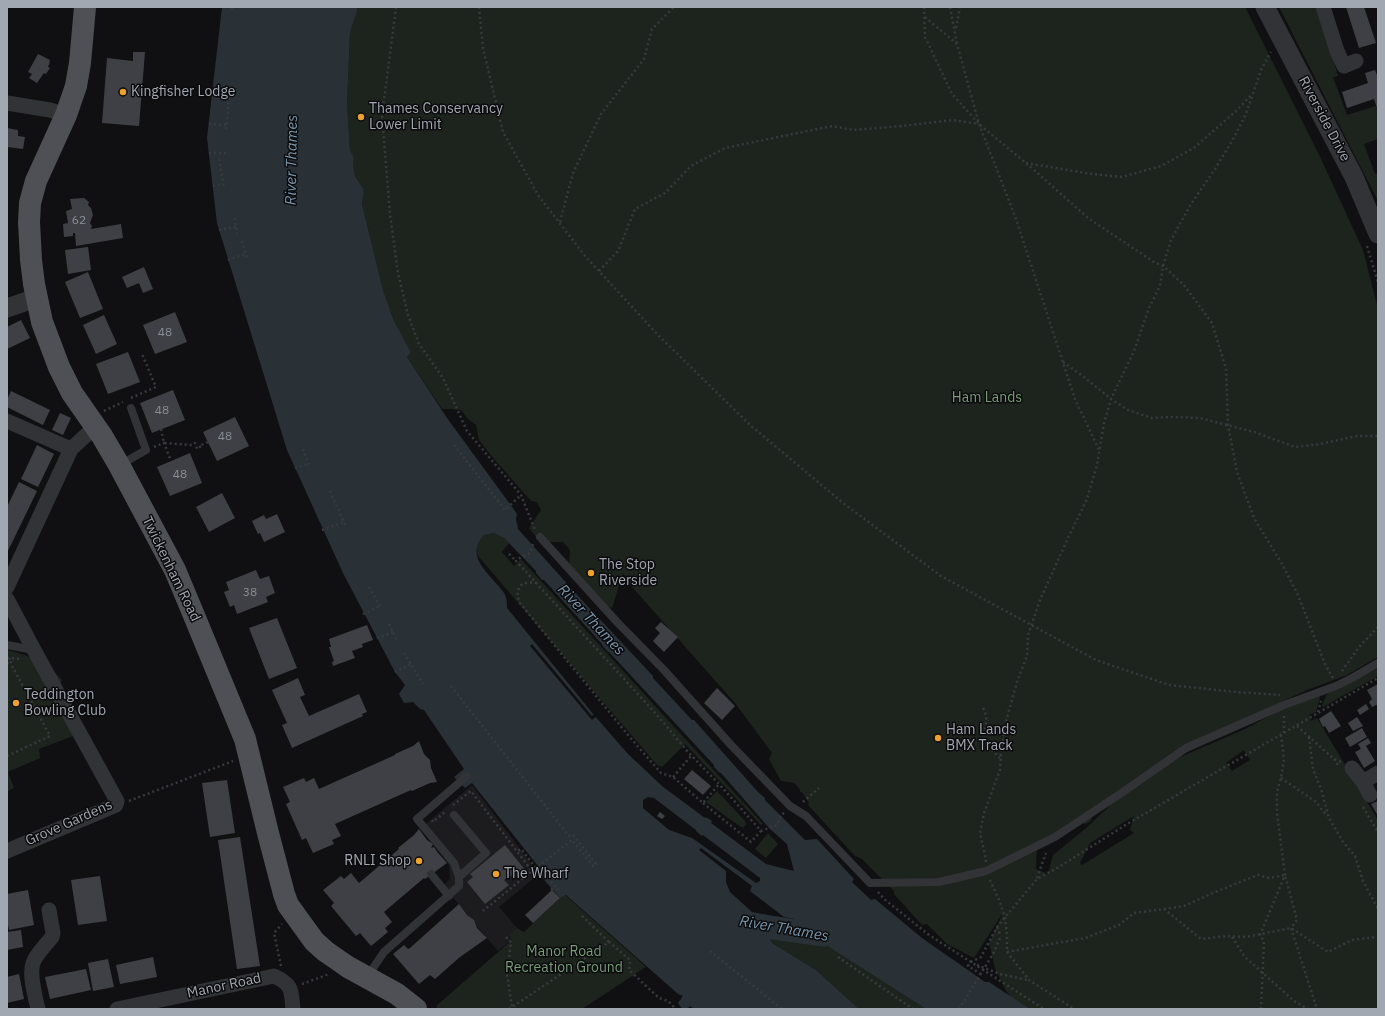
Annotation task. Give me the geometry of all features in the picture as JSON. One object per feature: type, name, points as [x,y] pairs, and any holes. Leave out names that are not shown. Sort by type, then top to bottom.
[{"type":"main road","name":"Twickenham Road","points":[[85,7],[80,63],[76,86],[66,115],[33,187],[30,203],[29,222],[31,260],[36,298],[42,322],[59,368],[72,393],[119,465],[175,570],[246,739],[286,900],[292,911],[314,941],[325,951],[348,967]]},
{"type":"main road","points":[[348,967],[397,994],[416,1009]]},
{"type":"street","name":"Riverside Drive","points":[[1265,7],[1354,177],[1378,234]]},
{"type":"street","points":[[1323,7],[1337,51],[1344,66],[1356,61]]},
{"type":"street","points":[[7,103],[50,110],[66,115]]},
{"type":"street","points":[[7,308],[36,298]]},
{"type":"street","points":[[7,421],[71,449]]},
{"type":"street","points":[[7,586],[71,449],[93,424]]},
{"type":"street","name":"Grove Gardens","points":[[7,599],[117,801],[116,805],[7,851]]},
{"type":"street","points":[[1352,768],[1363,782],[1370,795]]},
{"type":"street","points":[[1363,782],[1378,773]]},
{"type":"street","points":[[38,1009],[34,992],[32,970],[34,961],[52,937],[53,933],[49,910]]},
{"type":"street","name":"Manor Road","points":[[117,1009],[274,976],[287,985]]},
{"type":"street","points":[[287,985],[294,1009]]},
{"type":"lane","points":[[119,465],[146,450],[131,408]]},
{"type":"lane","points":[[540,537],[617,622],[664,670],[731,745],[790,806],[806,816],[870,883],[939,882],[986,871],[1055,837],[1186,748],[1284,705],[1352,678],[1378,663]]},
{"type":"lane","points":[[7,645],[34,650]]},
{"type":"lane","points":[[367,977],[384,952],[459,886],[459,876],[454,863],[417,819],[467,776]]},
{"type":"lane","points":[[454,815],[486,853],[459,876]]},
{"type":"lane","points":[[431,874],[449,896]]},
{"type":"path","points":[[396,7],[382,116],[390,214],[398,273],[408,315],[420,344],[443,378],[467,431],[525,501],[534,528],[540,537]]},
{"type":"path","points":[[479,7],[483,48],[503,132],[538,195],[585,256],[658,335],[750,425],[843,503],[941,576],[1096,660],[1169,685],[1283,695]]},
{"type":"path","points":[[560,223],[573,173],[601,114],[644,59],[652,29],[674,7]]},
{"type":"path","points":[[924,7],[925,37],[952,94],[979,124],[1088,218],[1154,262],[1163,266],[1184,285],[1212,323],[1226,369],[1228,425],[1237,472],[1254,518],[1282,564],[1298,595],[1325,664],[1335,684]]},
{"type":"path","points":[[950,7],[957,44],[979,124],[1015,216],[1075,399],[1099,451]]},
{"type":"path","points":[[955,30],[960,7]]},
{"type":"path","points":[[925,17],[957,44]]},
{"type":"path","points":[[1074,1009],[1029,980],[1007,952],[1008,935],[1000,902],[986,871],[985,855],[980,833],[984,813],[1000,770],[1000,758],[1006,721],[1017,682],[1027,656],[1028,635],[1040,600],[1068,536],[1088,499],[1097,465],[1104,423],[1111,399],[1134,351],[1141,334],[1144,320],[1160,286],[1163,266],[1171,240],[1191,204],[1232,142],[1246,114],[1261,70],[1274,48],[1284,43]]},
{"type":"path","points":[[209,124],[226,127],[230,92]]},
{"type":"path","points":[[1025,163],[1092,174],[1122,177],[1161,166],[1194,148],[1236,111],[1252,93]]},
{"type":"path","points":[[599,271],[618,251],[635,209],[665,193],[691,166],[725,148],[832,126],[852,130],[953,120],[979,124]]},
{"type":"path","points":[[209,153],[227,153]]},
{"type":"path","points":[[212,186],[223,186],[219,159]]},
{"type":"path","points":[[234,218],[237,234]]},
{"type":"path","points":[[219,230],[236,227]]},
{"type":"path","points":[[242,241],[247,259]]},
{"type":"path","points":[[228,260],[245,254]]},
{"type":"path","points":[[93,424],[107,409],[156,387],[142,354]]},
{"type":"path","points":[[1063,362],[1111,399],[1128,410],[1152,418],[1200,418],[1254,432],[1295,447],[1320,444],[1356,436],[1378,436]]},
{"type":"path","points":[[161,429],[164,443],[171,461]]},
{"type":"path","points":[[146,450],[164,443],[192,445],[195,443],[197,449],[208,442]]},
{"type":"path","points":[[454,445],[505,510],[521,496]]},
{"type":"path","points":[[295,468],[309,466],[304,449]]},
{"type":"path","points":[[330,491],[346,527]]},
{"type":"path","points":[[322,530],[344,522]]},
{"type":"path","points":[[516,561],[530,553],[532,544]]},
{"type":"path","points":[[509,554],[657,715],[691,756],[761,830]]},
{"type":"path","points":[[537,583],[530,582],[520,586],[517,594],[519,602],[661,773],[673,777],[751,842],[761,830],[777,825],[781,815]]},
{"type":"path","points":[[363,614],[380,607],[369,587]]},
{"type":"path","points":[[389,624],[397,640]]},
{"type":"path","points":[[1335,684],[1359,647],[1378,627]]},
{"type":"path","points":[[377,638],[393,632]]},
{"type":"path","points":[[404,653],[423,684]]},
{"type":"path","points":[[7,664],[10,658],[50,736],[7,756]]},
{"type":"path","points":[[395,672],[411,664]]},
{"type":"path","points":[[980,974],[968,966],[971,962],[981,957],[997,927],[1037,879],[1059,867],[1127,824],[1378,678]]},
{"type":"path","points":[[451,686],[569,836],[573,835],[596,864],[593,866],[572,840],[536,868],[520,848],[517,851]]},
{"type":"path","points":[[1164,909],[1201,939],[1260,935],[1292,928],[1297,920],[1284,875],[1277,813],[1277,792],[1284,759],[1282,734],[1284,705]]},
{"type":"path","points":[[983,708],[987,714],[987,722],[984,731],[984,743]]},
{"type":"path","points":[[1296,726],[1334,759],[1352,768]]},
{"type":"path","points":[[1309,737],[1313,769],[1321,789],[1329,818]]},
{"type":"path","points":[[987,748],[992,750],[1000,758]]},
{"type":"path","points":[[117,801],[126,802],[249,755]]},
{"type":"path","points":[[673,777],[691,756]]},
{"type":"path","points":[[1281,778],[1316,802],[1329,818],[1343,842],[1355,856],[1364,881],[1378,909]]},
{"type":"path","points":[[703,803],[719,784]]},
{"type":"path","points":[[798,811],[802,804],[819,788]]},
{"type":"path","points":[[1037,879],[1047,850],[1055,837]]},
{"type":"path","points":[[1007,952],[1085,938],[1119,925],[1134,913],[1184,906],[1258,875],[1269,878],[1284,875]]},
{"type":"path","points":[[1260,935],[1284,875]]},
{"type":"path","points":[[551,882],[558,890]]},
{"type":"path","points":[[870,883],[884,899],[929,935],[1044,1009]]},
{"type":"path","points":[[551,890],[555,887]]},
{"type":"path","points":[[292,911],[274,933],[287,985],[348,967]]},
{"type":"path","points":[[582,916],[630,960],[629,970],[634,976],[659,998],[668,1000],[676,1009]]},
{"type":"path","points":[[959,1009],[993,954],[1001,936],[997,927]]},
{"type":"path","points":[[1292,928],[1328,952],[1352,940],[1378,937]]},
{"type":"path","points":[[1292,928],[1317,1009]]},
{"type":"path","points":[[1260,935],[1264,941],[1261,1009]]},
{"type":"path","points":[[506,937],[511,942],[507,974],[512,1007]]},
{"type":"path","points":[[1232,937],[1245,957],[1294,1001],[1308,1009]]},
{"type":"path","points":[[509,1009],[609,942]]},
{"type":"path","points":[[710,951],[782,1009]]},
{"type":"path","points":[[838,957],[912,1009]]},
{"type":"path","points":[[971,962],[1000,974],[1029,980]]},
{"type":"shaded area","points":[[472,785],[539,874],[499,907],[517,928],[509,934],[512,939],[498,951],[445,888],[444,885],[450,879],[449,865],[421,828]]},
{"type":"green space","name":"Ham Lands","points":[[357,7],[1245,7],[1322,161],[1363,250],[1378,309],[1378,657],[1347,675],[1307,690],[1188,745],[1178,758],[1243,730],[1277,712],[1320,695],[1316,712],[1309,715],[1311,721],[1317,718],[1378,820],[1378,1009],[1027,1009],[1016,1003],[1006,991],[995,968],[989,943],[1004,911],[974,958],[947,944],[927,924],[922,925],[894,894],[894,891],[862,859],[855,856],[808,805],[809,803],[795,783],[781,781],[769,759],[772,753],[735,703],[633,588],[623,573],[612,608],[591,599],[585,581],[569,566],[570,550],[563,542],[540,542],[529,528],[541,510],[537,502],[531,501],[494,459],[479,440],[476,425],[468,419],[461,410],[442,409],[407,357],[411,352],[394,321],[383,290],[362,204],[364,190],[355,176],[353,165],[354,158],[350,150],[347,104],[350,33]],"holes":[[[1244,750],[1250,760],[1232,771],[1226,763]],[[1115,801],[1085,829],[1053,855],[1048,874],[1036,869],[1037,844],[1076,821],[1085,824],[1090,822],[1098,804]],[[1134,816],[1130,830],[1134,833],[1082,865],[1080,863],[1090,843]]]},
{"type":"green space","points":[[1279,7],[1315,7],[1333,58],[1338,76],[1333,77],[1347,115],[1376,106],[1378,112],[1378,139],[1364,144],[1375,174],[1378,174],[1378,201]]},
{"type":"green space","points":[[494,533],[504,538],[509,543],[502,552],[514,566],[521,559],[763,824],[761,825],[685,744],[662,767],[657,765],[478,556],[477,547],[480,540],[484,535]]},
{"type":"green space","points":[[7,650],[25,655],[52,669],[62,680],[59,687],[73,736],[39,749],[40,758],[8,772],[14,788],[8,791]]},
{"type":"green space","points":[[1378,668],[1378,676],[1323,707],[1322,705],[1327,694]]},
{"type":"green space","points":[[717,791],[745,821],[746,824],[743,828],[706,802]]},
{"type":"green space","points":[[768,833],[778,844],[766,858],[755,849]]},
{"type":"green space","name":"Manor Road Recreation Ground","points":[[565,895],[646,967],[582,1009],[439,1009],[436,1006],[512,940],[509,934],[517,928],[524,932]]},
{"type":"green space","points":[[773,916],[795,919],[792,937],[821,942],[926,1009],[859,1009],[816,970],[772,943],[770,938]]},
{"type":"water","points":[[222,7],[357,7],[350,33],[347,104],[350,150],[354,158],[353,165],[355,176],[364,190],[362,204],[383,290],[394,321],[411,352],[407,357],[447,418],[517,514],[516,519],[518,529],[653,676],[653,678],[692,720],[694,720],[765,798],[765,800],[805,840],[817,839],[854,879],[852,882],[871,900],[875,899],[922,938],[985,982],[989,982],[1030,1009],[926,1009],[821,942],[791,937],[795,919],[784,917],[750,891],[752,886],[701,848],[699,850],[726,871],[726,882],[730,892],[752,912],[773,916],[770,938],[772,943],[816,970],[859,1009],[694,1009],[690,1006],[687,1009],[682,1009],[678,1003],[683,996],[678,994],[566,895],[560,898],[539,874],[542,872],[538,866],[472,783],[465,788],[454,777],[464,769],[424,710],[420,709],[413,702],[404,703],[399,694],[405,685],[395,672],[343,573],[287,450],[217,223],[207,138]],"holes":[[[494,533],[504,538],[536,571],[542,580],[544,580],[608,652],[714,765],[714,767],[770,829],[787,844],[794,871],[766,864],[711,823],[712,821],[706,817],[705,818],[662,786],[628,754],[594,715],[507,608],[507,600],[505,595],[487,573],[478,559],[478,543],[484,535]],[[648,797],[654,798],[702,836],[703,835],[760,878],[760,881],[756,883],[692,838],[669,830],[643,808],[643,800]]]},
{"type":"pier","points":[[532,644],[592,716],[595,713],[598,715],[592,720],[530,646]]},
{"type":"building","points":[[1346,7],[1364,7],[1376,43],[1359,48]]},
{"type":"building","name":"Kingfisher Lodge","points":[[133,52],[145,52],[139,126],[102,123],[107,58],[133,61]]},
{"type":"building","points":[[38,54],[50,60],[48,67],[50,68],[46,74],[44,73],[37,83],[29,78],[32,74],[28,72]]},
{"type":"building","points":[[1375,70],[1378,78],[1378,111],[1374,99],[1347,108],[1342,92],[1368,83],[1365,73]]},
{"type":"building","points":[[7,128],[18,130],[18,136],[25,137],[23,149],[7,147]]},
{"type":"building","points":[[84,198],[89,202],[88,205],[91,208],[93,215],[90,223],[92,226],[91,229],[121,224],[123,238],[76,246],[75,233],[73,233],[73,236],[64,237],[63,224],[68,223],[66,211],[72,209],[70,199]]},
{"type":"building","points":[[88,247],[91,270],[68,274],[65,250]]},
{"type":"building","points":[[144,267],[153,289],[143,293],[139,283],[127,288],[122,277]]},
{"type":"building","points":[[88,272],[103,309],[80,318],[65,282]]},
{"type":"building","points":[[175,312],[187,342],[155,354],[143,325]]},
{"type":"building","points":[[104,315],[117,344],[96,354],[83,325]]},
{"type":"building","points":[[21,320],[30,338],[7,349],[7,327]]},
{"type":"building","points":[[128,352],[140,382],[108,394],[96,364]]},
{"type":"building","points":[[173,390],[185,420],[152,433],[140,403]]},
{"type":"building","points":[[11,391],[50,410],[43,425],[7,407],[7,400]]},
{"type":"building","points":[[60,413],[71,418],[63,435],[52,430]]},
{"type":"building","points":[[235,417],[249,446],[217,461],[203,432]]},
{"type":"building","points":[[37,445],[54,454],[38,487],[21,479]]},
{"type":"building","points":[[190,453],[202,483],[170,496],[157,467]]},
{"type":"building","points":[[19,482],[37,491],[7,553],[7,507]]},
{"type":"building","points":[[222,493],[235,518],[209,532],[196,507]]},
{"type":"building","points":[[277,514],[285,532],[264,542],[260,533],[258,534],[252,521],[264,515],[266,519]]},
{"type":"building","points":[[256,570],[260,579],[269,576],[275,593],[266,597],[268,602],[237,614],[234,605],[230,607],[224,592],[229,590],[226,582]]},
{"type":"building","points":[[277,618],[297,668],[269,679],[249,628]]},
{"type":"building","points":[[661,622],[678,637],[664,652],[653,641],[660,633],[655,628]]},
{"type":"building","points":[[367,625],[373,640],[362,644],[363,647],[352,651],[355,658],[333,666],[332,662],[334,661],[329,647],[331,647],[329,639]]},
{"type":"building","points":[[298,678],[305,695],[300,697],[309,716],[359,694],[367,712],[362,714],[363,716],[292,748],[282,725],[287,723],[272,690]]},
{"type":"building","points":[[1378,684],[1378,704],[1372,707],[1369,702],[1372,699],[1367,690]]},
{"type":"building","points":[[717,688],[735,706],[722,720],[704,703]]},
{"type":"building","points":[[1366,704],[1369,709],[1360,715],[1357,710]]},
{"type":"building","points":[[1331,711],[1341,726],[1329,733],[1325,726],[1323,727],[1319,719]]},
{"type":"building","points":[[1357,717],[1363,726],[1353,731],[1348,723]]},
{"type":"building","points":[[1362,728],[1367,737],[1350,747],[1345,738]]},
{"type":"building","points":[[1368,738],[1371,743],[1366,746],[1375,761],[1364,768],[1355,752],[1361,749],[1358,744]]},
{"type":"building","points":[[419,741],[424,754],[430,760],[431,768],[437,782],[430,783],[412,791],[411,790],[335,824],[341,836],[332,840],[334,844],[313,853],[306,838],[302,840],[286,804],[290,802],[283,787],[304,778],[306,782],[314,778],[319,789],[395,755],[413,746]]},
{"type":"building","points":[[692,770],[711,786],[703,795],[684,779]]},
{"type":"building","points":[[227,780],[235,833],[210,837],[202,783]]},
{"type":"building","points":[[1378,801],[1378,816],[1371,804]]},
{"type":"building","points":[[660,812],[665,816],[662,819],[657,816]]},
{"type":"building","points":[[419,829],[427,840],[433,844],[431,848],[434,847],[447,863],[425,879],[424,878],[384,912],[392,922],[385,928],[388,932],[371,946],[360,933],[356,936],[331,906],[334,903],[323,890],[341,876],[344,879],[351,873],[359,883],[399,849],[398,848]]},
{"type":"building","points":[[240,837],[260,966],[237,969],[218,840]]},
{"type":"building","name":"The Wharf","points":[[505,845],[526,871],[518,878],[516,876],[513,878],[510,875],[504,880],[509,885],[485,904],[467,882],[473,877],[470,874]]},
{"type":"building","points":[[100,876],[107,921],[78,925],[71,880]]},
{"type":"building","points":[[28,890],[34,925],[9,930],[7,920],[7,894]]},
{"type":"building","points":[[552,890],[560,898],[533,923],[525,915]]},
{"type":"building","points":[[459,904],[467,915],[474,920],[477,928],[487,938],[460,957],[435,979],[430,975],[419,984],[393,954],[404,945],[408,949],[410,948]]},
{"type":"building","points":[[21,930],[23,947],[7,950],[7,932]]},
{"type":"building","points":[[153,957],[157,977],[120,984],[116,965]]},
{"type":"building","points":[[108,959],[114,987],[93,991],[88,963]]},
{"type":"building","points":[[86,969],[91,990],[50,999],[45,977]]},
{"type":"building","points":[[19,974],[24,999],[7,1003],[7,977]]},
{"type":"waterway","name":"River Thames","points":[[740,923],[823,935]]},
{"type":"place","name":"Kingfisher Lodge","points":[[123,92]]},
{"type":"place","name":"Thames Conservancy Lower Limit","points":[[361,117]]},
{"type":"place","name":"The Stop Riverside","points":[[591,573]]},
{"type":"place","name":"Teddington Bowling Club","points":[[16,703]]},
{"type":"place","name":"Ham Lands BMX Track","points":[[938,738]]},
{"type":"place","name":"RNLI Shop","points":[[419,861]]},
{"type":"place","name":"The Wharf","points":[[496,874]]}]
